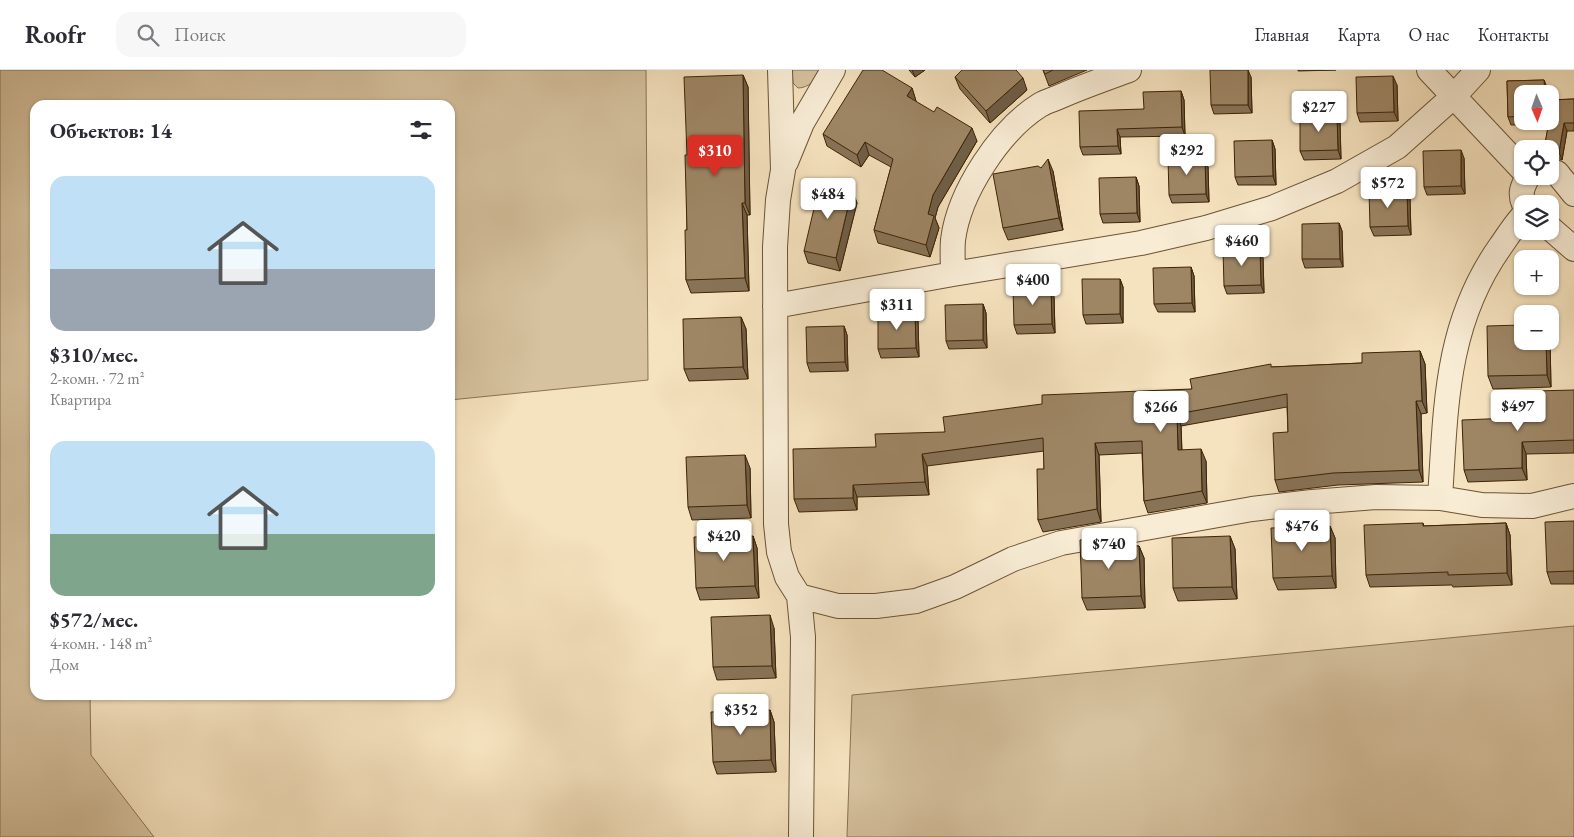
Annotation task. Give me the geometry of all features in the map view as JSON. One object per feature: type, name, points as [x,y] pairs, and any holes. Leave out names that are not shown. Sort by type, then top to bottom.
[{"type":"street","points":[[780,70],[783,170],[778,200],[775,247],[776,524],[779,552],[787,577],[799,596],[803,637],[801,837]]},
{"type":"street","points":[[783,170],[802,123],[832,70]]},
{"type":"street","points":[[952,274],[954,239],[961,210],[974,182],[993,150],[1012,128],[1040,105],[1130,70]]},
{"type":"street","points":[[1429,70],[1514,160]]},
{"type":"street","points":[[775,306],[952,274],[1141,243],[1206,228],[1272,208],[1337,181],[1397,147],[1454,96],[1478,70]]},
{"type":"street","points":[[1559,174],[1574,194]]},
{"type":"street","points":[[1440,498],[1451,367],[1463,319],[1468,303],[1488,266],[1514,229]]},
{"type":"street","points":[[1559,236],[1574,249]]},
{"type":"street","points":[[799,596],[838,606],[876,606],[916,601],[955,588],[1013,559],[1061,543],[1269,507],[1376,497],[1440,498],[1482,506],[1532,506],[1574,496]]},
{"type":"shaded area","points":[[0,70],[646,70],[648,380],[455,399],[455,100],[30,100],[30,700],[90,700],[91,755],[154,837],[0,837]]},
{"type":"shaded area","points":[[792,70],[823,70],[809,85],[798,88],[793,83]]},
{"type":"shaded area","points":[[1574,626],[1574,837],[847,837],[852,695]]},
{"type":"building","points":[[863,70],[882,70],[912,88],[907,96],[934,112],[937,107],[972,128],[933,195],[928,214],[934,216],[926,245],[874,230],[893,159],[865,142],[857,155],[823,134]]},
{"type":"building","points":[[962,70],[1016,70],[1023,78],[986,111],[955,77]]},
{"type":"building","points":[[1043,70],[1053,70],[1045,74]]},
{"type":"building","points":[[1210,70],[1248,70],[1248,105],[1211,105]]},
{"type":"building","points":[[743,75],[745,203],[742,203],[745,278],[686,280],[685,155],[687,155],[684,77]]},
{"type":"building","points":[[1393,76],[1394,112],[1357,113],[1356,77]]},
{"type":"building","points":[[1544,80],[1544,85],[1514,85],[1514,117],[1508,117],[1507,81]]},
{"type":"building","points":[[1181,91],[1182,127],[1117,129],[1118,146],[1080,147],[1079,111],[1144,109],[1143,92]]},
{"type":"building","points":[[1574,99],[1574,123],[1564,123],[1559,152],[1559,140],[1546,140],[1547,130],[1559,130],[1559,100]]},
{"type":"building","points":[[1337,114],[1338,150],[1300,151],[1300,115]]},
{"type":"building","points":[[1272,140],[1273,176],[1235,177],[1234,141]]},
{"type":"building","points":[[1461,150],[1461,186],[1424,187],[1423,151]]},
{"type":"building","points":[[1205,158],[1206,194],[1169,195],[1168,159]]},
{"type":"building","points":[[1048,159],[1059,218],[1003,228],[993,174],[1038,166],[1041,168]]},
{"type":"building","points":[[1136,177],[1137,213],[1100,214],[1099,178]]},
{"type":"building","points":[[820,183],[852,190],[836,258],[804,251]]},
{"type":"building","points":[[1369,191],[1407,191],[1408,226],[1370,227]]},
{"type":"building","points":[[1339,223],[1340,259],[1302,259],[1302,224]]},
{"type":"building","points":[[1260,249],[1261,285],[1224,286],[1223,250]]},
{"type":"building","points":[[1191,267],[1192,303],[1154,304],[1153,268]]},
{"type":"building","points":[[1082,279],[1120,279],[1120,314],[1083,315]]},
{"type":"building","points":[[1051,288],[1052,324],[1014,325],[1013,289]]},
{"type":"building","points":[[983,304],[983,340],[946,341],[945,305]]},
{"type":"building","points":[[915,312],[916,348],[878,349],[878,313]]},
{"type":"building","points":[[741,317],[743,367],[684,369],[683,319]]},
{"type":"building","points":[[1514,325],[1514,350],[1546,350],[1547,375],[1488,376],[1487,326]]},
{"type":"building","points":[[844,326],[845,362],[807,363],[806,327]]},
{"type":"building","points":[[1420,351],[1422,401],[1416,401],[1419,470],[1333,473],[1275,480],[1273,433],[1288,432],[1287,394],[1177,414],[1178,450],[1201,449],[1202,491],[1144,501],[1142,441],[1095,443],[1097,509],[1038,520],[1037,469],[1044,469],[1043,438],[922,454],[925,482],[853,485],[853,498],[794,499],[793,449],[876,447],[875,434],[945,432],[943,417],[1042,404],[1042,395],[1192,389],[1190,379],[1271,364],[1271,367],[1362,363],[1362,353]]},
{"type":"building","points":[[1574,390],[1574,440],[1522,442],[1522,468],[1464,470],[1462,420],[1536,417],[1535,391]]},
{"type":"building","points":[[745,455],[747,505],[688,507],[686,457]]},
{"type":"building","points":[[1574,521],[1574,571],[1547,572],[1545,522]]},
{"type":"building","points":[[1423,523],[1423,526],[1506,523],[1507,573],[1448,575],[1448,572],[1366,575],[1364,525]]},
{"type":"building","points":[[1330,526],[1332,576],[1273,578],[1271,528]]},
{"type":"building","points":[[753,536],[755,586],[696,588],[694,537]]},
{"type":"building","points":[[1230,536],[1232,587],[1173,588],[1172,538]]},
{"type":"building","points":[[1098,537],[1098,547],[1139,546],[1141,596],[1082,598],[1080,540]]},
{"type":"building","points":[[770,615],[772,666],[713,667],[711,617]]},
{"type":"building","points":[[770,710],[771,760],[713,762],[711,712]]}]
